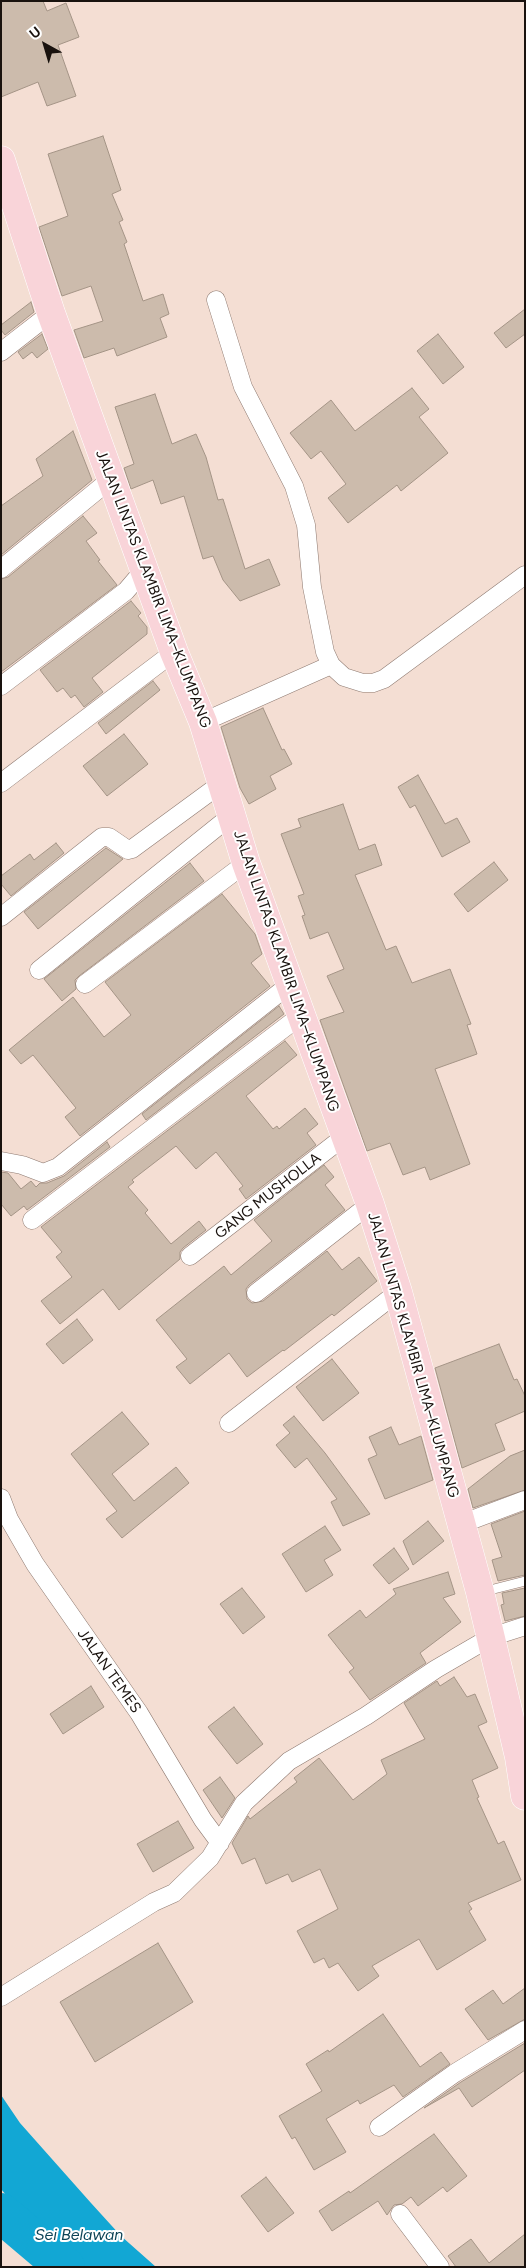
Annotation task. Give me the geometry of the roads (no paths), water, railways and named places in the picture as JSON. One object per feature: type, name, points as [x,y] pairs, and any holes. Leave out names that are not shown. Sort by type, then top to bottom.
[{"type":"main road","name":"JALAN LINTAS KLAMBIR LIMA–KLUMPANG","points":[[1,160],[51,313],[143,570],[203,722],[246,863],[300,1016],[370,1204],[398,1292],[480,1592],[519,1757],[525,1796]]},
{"type":"street","points":[[216,300],[243,387],[294,486],[306,525],[312,587],[325,652],[331,665],[344,677],[363,683],[373,683],[384,679],[525,574]]},
{"type":"street","points":[[1,352],[51,313]]},
{"type":"street","points":[[1,568],[111,479]]},
{"type":"street","points":[[1,686],[126,591],[143,570]]},
{"type":"street","points":[[1,783],[174,652]]},
{"type":"street","points":[[203,722],[331,665]]},
{"type":"street","points":[[1,917],[102,837],[109,837],[122,847],[128,850],[132,849],[222,783]]},
{"type":"street","points":[[39,970],[232,815]]},
{"type":"street","points":[[85,984],[246,863]]},
{"type":"street","points":[[1,1161],[22,1165],[43,1173],[58,1167],[289,985]]},
{"type":"street","points":[[32,1220],[300,1016]]},
{"type":"street","name":"GANG MUSHOLLA","points":[[190,1256],[345,1136]]},
{"type":"street","points":[[256,1293],[370,1204]]},
{"type":"street","points":[[228,1423],[398,1292]]},
{"type":"street","name":"JALAN TEMES","points":[[1,1498],[9,1519],[35,1564],[139,1714],[203,1820],[220,1843]]},
{"type":"street","points":[[460,1524],[525,1500]]},
{"type":"street","points":[[1,1997],[154,1902],[174,1893],[200,1870],[220,1843],[244,1803],[289,1761],[366,1716],[436,1669],[491,1637],[525,1626]]},
{"type":"street","points":[[379,2127],[455,2072],[525,2030]]},
{"type":"street","points":[[400,2214],[440,2267]]},
{"type":"lane","points":[[480,1592],[525,1581]]},
{"type":"water","name":"Sei Belawan","points":[[1,2095],[20,2123],[91,2203],[121,2236],[156,2267],[67,2267],[1,2189]]},
{"type":"waterway","name":"Sei Belawan","points":[[1,2213],[65,2267]]}]
